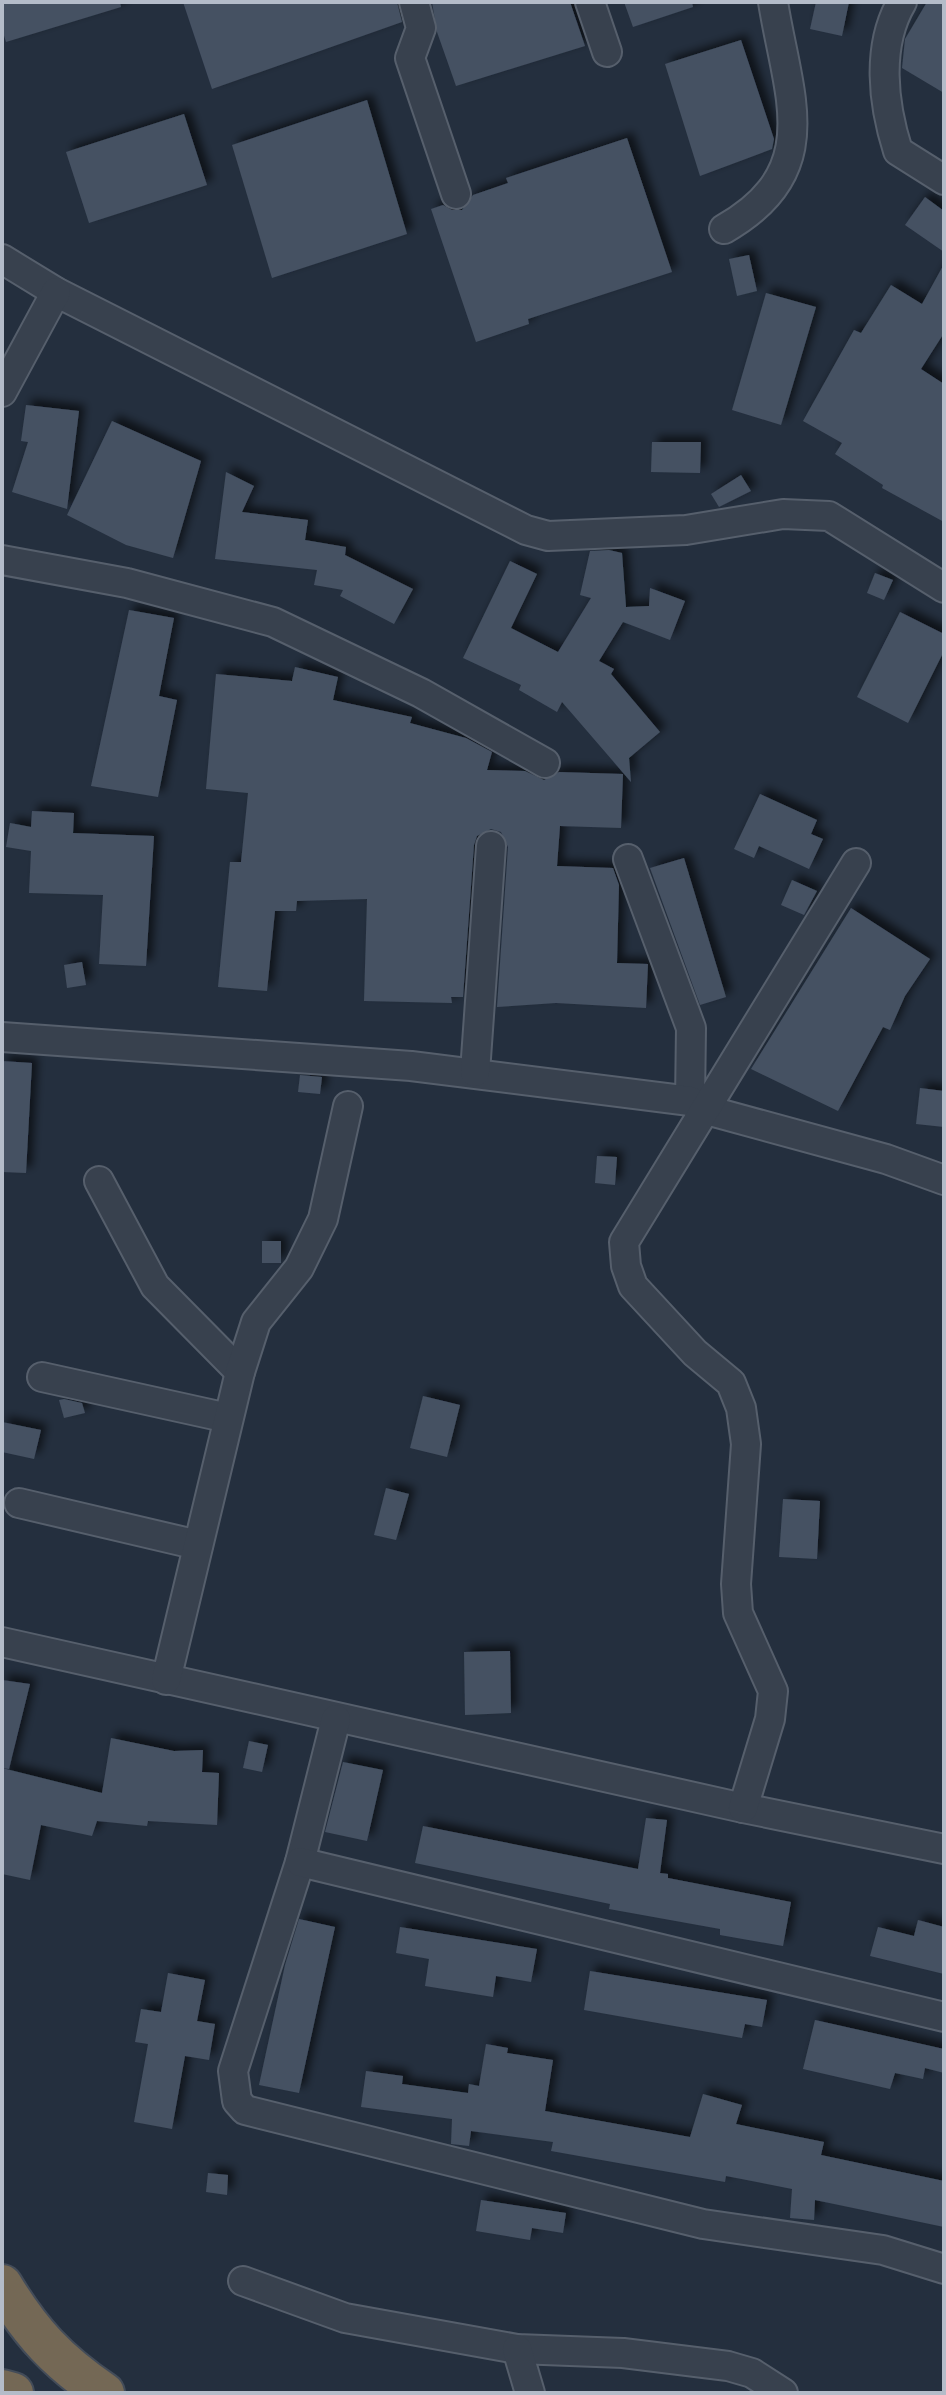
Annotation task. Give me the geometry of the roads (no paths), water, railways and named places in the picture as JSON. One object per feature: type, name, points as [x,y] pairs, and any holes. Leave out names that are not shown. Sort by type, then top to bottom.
[{"type":"highway","points":[[2,2285],[26,2325],[64,2365],[104,2393]]},
{"type":"highway","points":[[2,2390],[13,2393]]},
{"type":"street","points":[[414,2],[421,28],[410,58],[456,194]]},
{"type":"street","points":[[590,2],[607,52]]},
{"type":"street","points":[[724,229],[748,215],[774,190],[791,158],[792,124],[785,62],[773,2]]},
{"type":"street","points":[[902,2],[893,18],[885,48],[891,128],[898,151],[944,180]]},
{"type":"street","points":[[2,259],[56,292],[526,530],[548,536],[686,530],[783,514],[829,516],[944,588]]},
{"type":"street","points":[[2,392],[56,292]]},
{"type":"street","points":[[2,560],[127,583],[273,622],[421,693],[545,763]]},
{"type":"street","points":[[475,1072],[491,846]]},
{"type":"street","points":[[628,859],[691,1028],[697,1105]]},
{"type":"street","points":[[743,1808],[770,1719],[773,1691],[738,1613],[736,1584],[746,1444],[741,1408],[731,1383],[695,1353],[633,1286],[626,1266],[624,1242],[697,1105],[856,863]]},
{"type":"street","points":[[2,1037],[475,1072],[697,1105],[886,1159],[944,1180]]},
{"type":"street","points":[[166,1680],[240,1372],[256,1322],[299,1268],[323,1219],[348,1106]]},
{"type":"street","points":[[99,1181],[155,1286],[240,1372]]},
{"type":"street","points":[[42,1377],[228,1418]]},
{"type":"street","points":[[19,1503],[198,1545]]},
{"type":"street","points":[[2,1642],[336,1719],[944,1849]]},
{"type":"street","points":[[336,1719],[300,1862],[233,2071],[237,2101],[245,2110],[688,2220],[883,2250],[944,2269]]},
{"type":"street","points":[[300,1862],[944,2017]]},
{"type":"street","points":[[243,2281],[345,2318],[517,2349],[623,2353],[728,2366],[752,2373],[783,2393]]},
{"type":"street","points":[[517,2349],[530,2393]]}]
